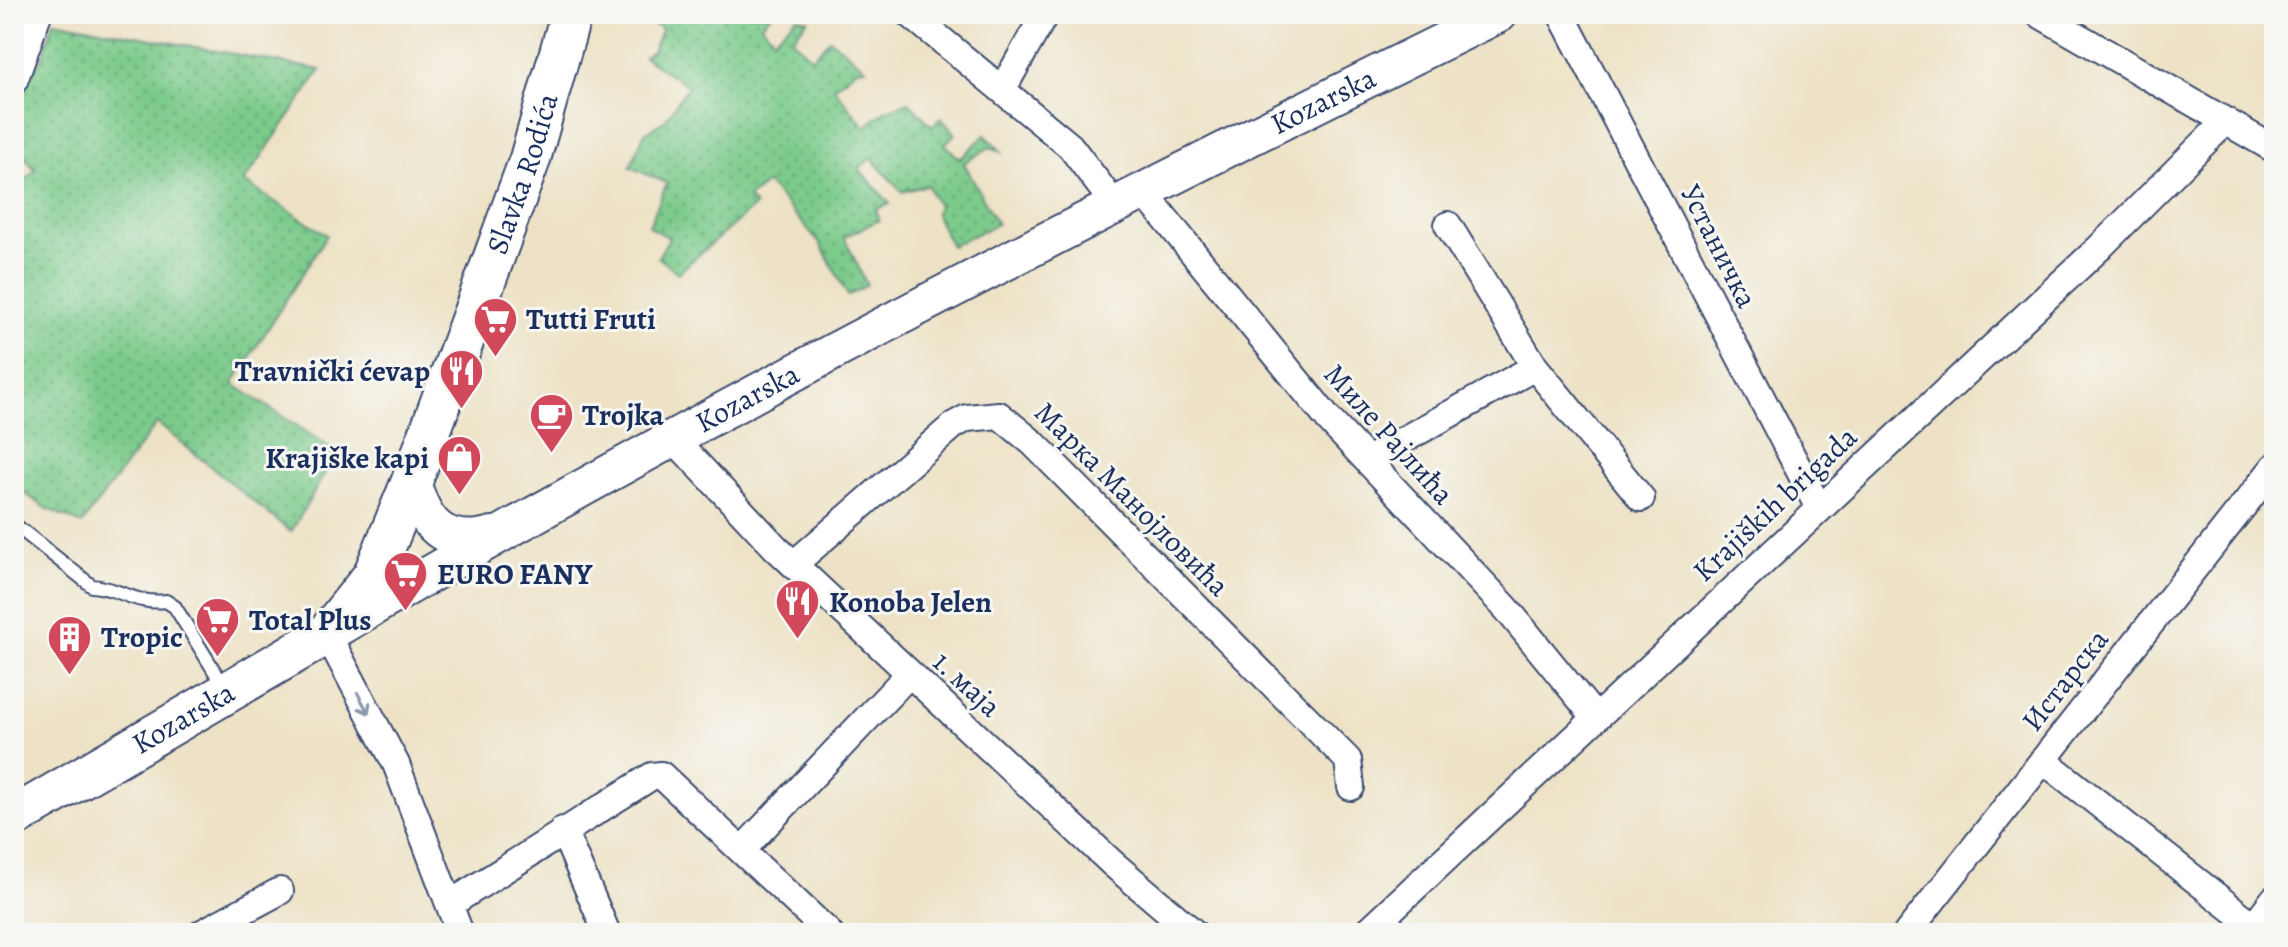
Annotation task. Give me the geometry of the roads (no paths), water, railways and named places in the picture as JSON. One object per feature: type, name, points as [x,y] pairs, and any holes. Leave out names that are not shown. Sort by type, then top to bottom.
[{"type":"main road","name":"Slavka Rodića","points":[[327,634],[362,594],[373,576],[412,481],[530,159],[569,15]]},
{"type":"main road","name":"Kozarska","points":[[14,817],[327,634]]},
{"type":"street","points":[[14,81],[38,14]]},
{"type":"street","name":"Миле Рајлића","points":[[910,14],[1128,197],[1329,420],[1506,608],[1594,716]]},
{"type":"street","points":[[1002,90],[1045,14]]},
{"type":"street","name":"Kozarska","points":[[327,634],[497,533],[671,436],[1128,197],[1499,14]]},
{"type":"street","name":"Устаничка","points":[[1561,14],[1819,508]]},
{"type":"street","points":[[2039,14],[2274,149]]},
{"type":"street","name":"Krajiških brigada","points":[[1366,933],[1476,832],[1594,716],[2098,249],[2226,121]]},
{"type":"street","points":[[1448,225],[1535,367],[1641,498]]},
{"type":"street","points":[[1367,460],[1535,367]]},
{"type":"street","name":"Марка Манојловића","points":[[794,564],[954,425],[967,418],[999,415],[1044,454],[1348,760],[1351,787]]},
{"type":"street","name":"1. маја","points":[[671,436],[794,564],[909,674],[1112,863],[1194,933]]},
{"type":"street","name":"Истарска","points":[[1907,933],[2274,467]]},
{"type":"street","points":[[412,481],[422,512],[446,535],[474,540],[497,533]]},
{"type":"street","points":[[327,634],[396,764],[460,933]]},
{"type":"street","points":[[742,850],[909,674]]},
{"type":"street","points":[[2043,760],[2254,931],[2274,899]]},
{"type":"street","points":[[450,904],[563,830],[652,776],[661,775],[829,933]]},
{"type":"street","points":[[563,830],[607,933]]},
{"type":"street","points":[[202,933],[280,891]]},
{"type":"lane","points":[[14,524],[92,586],[108,586],[146,603],[166,601],[175,607],[227,692]]},
{"type":"place","name":"Tutti Fruti","points":[[495,358]]},
{"type":"place","name":"Travnički ćevap","points":[[461,410]]},
{"type":"place","name":"Trojka","points":[[551,454]]},
{"type":"place","name":"Krajiške kapi","points":[[460,497]]},
{"type":"place","name":"EURO FANY","points":[[406,613]]},
{"type":"place","name":"Konoba Jelen","points":[[798,641]]},
{"type":"place","name":"Total Plus","points":[[218,659]]},
{"type":"place","name":"Tropic","points":[[70,676]]}]
